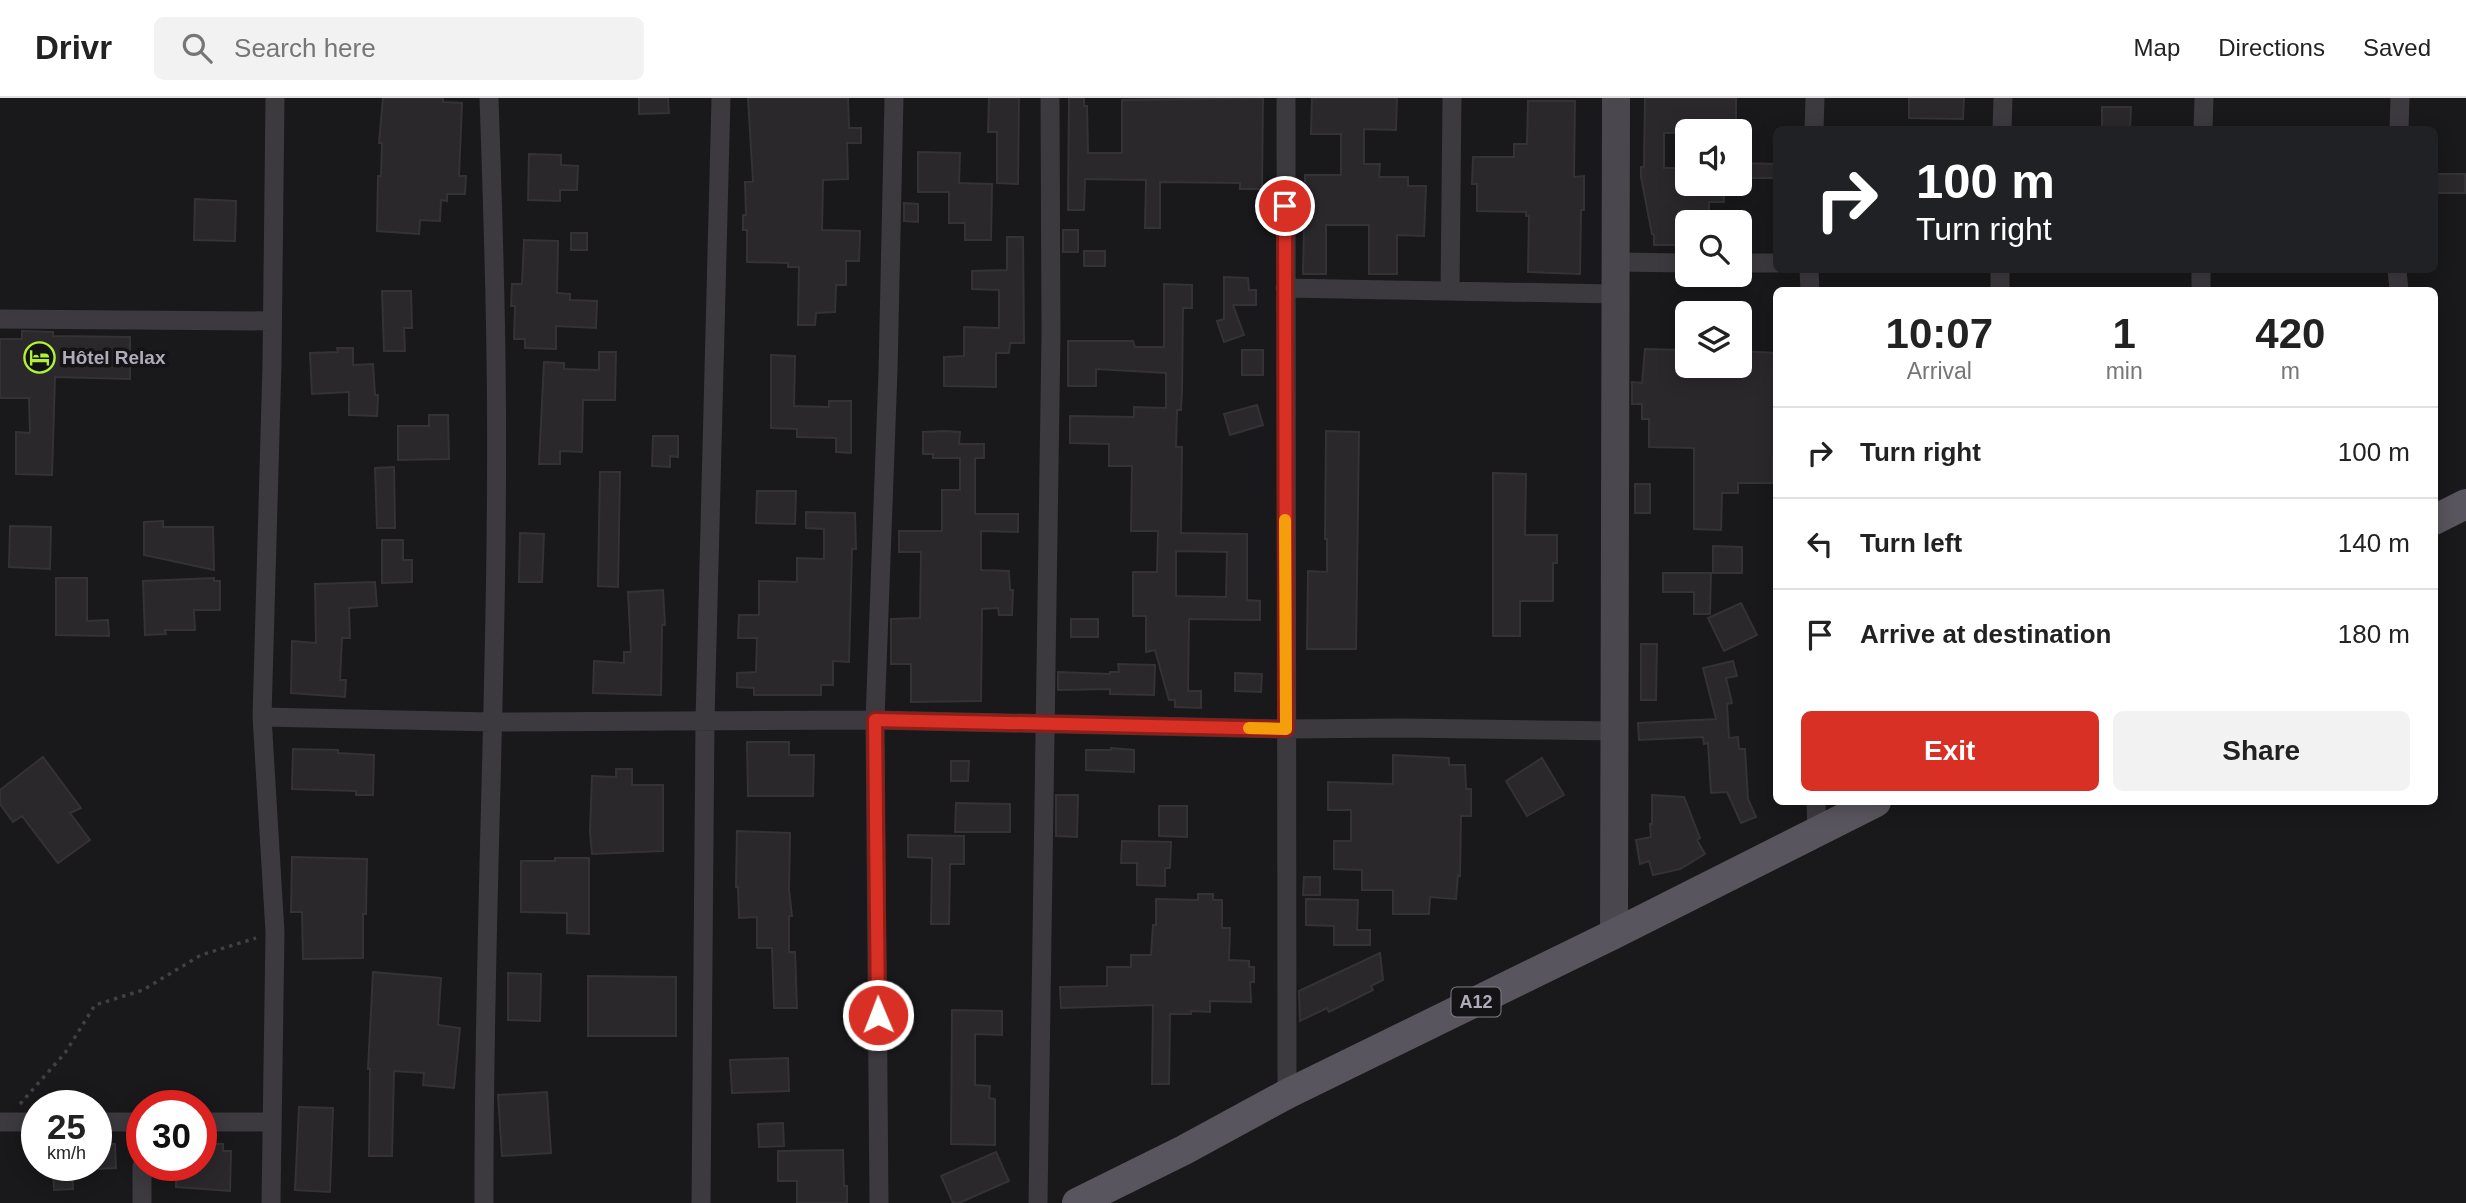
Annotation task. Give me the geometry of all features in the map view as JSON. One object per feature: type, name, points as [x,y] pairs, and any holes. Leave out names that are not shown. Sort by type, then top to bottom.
[{"type":"main road","points":[[2438,518],[2466,504]]},
{"type":"main road","name":"A12","points":[[1077,1203],[1184,1150],[1287,1094],[1870,805]]},
{"type":"street","points":[[271,1203],[275,932],[262,717],[275,98]]},
{"type":"street","points":[[484,1203],[493,722],[496,360],[489,98]]},
{"type":"street","points":[[701,1203],[705,720],[721,98]]},
{"type":"street","points":[[879,1203],[875,720],[888,371],[894,98]]},
{"type":"street","points":[[1038,1203],[1051,334],[1050,98]]},
{"type":"street","points":[[1286,98],[1287,1094]]},
{"type":"street","points":[[1450,291],[1452,98]]},
{"type":"street","points":[[1614,934],[1616,98]]},
{"type":"street","points":[[1814,126],[1815,98]]},
{"type":"street","points":[[2002,126],[2003,98]]},
{"type":"street","points":[[2203,126],[2204,98]]},
{"type":"street","points":[[2399,126],[2400,98]]},
{"type":"street","points":[[1615,262],[1675,263]]},
{"type":"street","points":[[1752,263],[1773,263]]},
{"type":"street","points":[[1285,288],[1615,294]]},
{"type":"street","points":[[0,319],[272,321]]},
{"type":"street","points":[[262,717],[493,722],[875,720],[1286,729],[1615,731]]},
{"type":"street","points":[[1816,805],[1817,831]]},
{"type":"street","points":[[3,1122],[21,1122]]},
{"type":"street","points":[[217,1122],[271,1122]]},
{"type":"street","points":[[142,1181],[142,1203]]},
{"type":"path","points":[[3,1122],[65,1053],[95,1005],[143,990],[201,955],[275,932]]},
{"type":"building","points":[[383,98],[443,98],[443,102],[462,103],[459,176],[466,176],[465,194],[447,194],[447,201],[441,200],[440,221],[420,220],[419,234],[377,231]]},
{"type":"building","points":[[639,98],[668,98],[669,113],[639,114]]},
{"type":"building","points":[[748,98],[848,98],[849,128],[861,128],[861,143],[847,143],[848,179],[823,180],[822,230],[860,231],[859,261],[846,261],[846,285],[836,285],[835,312],[816,313],[815,325],[798,325],[799,267],[788,267],[788,263],[747,262],[747,230],[743,230],[743,215],[746,215],[745,182],[753,182]]},
{"type":"building","points":[[989,98],[1019,98],[1018,184],[997,183],[997,132],[988,132]]},
{"type":"building","points":[[1069,98],[1084,98],[1084,106],[1087,106],[1088,153],[1122,153],[1122,100],[1263,98],[1262,189],[1240,189],[1240,183],[1160,182],[1160,228],[1145,228],[1146,180],[1085,179],[1084,210],[1068,210]]},
{"type":"building","points":[[1312,98],[1397,98],[1396,130],[1364,129],[1364,164],[1380,164],[1379,177],[1408,177],[1408,186],[1426,186],[1424,236],[1397,235],[1397,274],[1369,274],[1369,225],[1326,225],[1326,274],[1303,274],[1305,175],[1341,175],[1341,134],[1311,134]]},
{"type":"building","points":[[1645,98],[1736,98],[1736,119],[1675,119],[1675,133],[1664,133],[1664,168],[1675,168],[1675,196],[1724,196],[1724,202],[1709,202],[1709,210],[1675,210],[1675,245],[1654,245],[1641,177],[1641,167],[1644,167]]},
{"type":"building","points":[[1909,98],[1964,98],[1963,119],[1909,118]]},
{"type":"building","points":[[1528,101],[1575,101],[1574,177],[1584,176],[1580,274],[1528,272],[1529,216],[1526,216],[1526,212],[1477,211],[1477,184],[1472,184],[1473,157],[1514,157],[1514,144],[1527,144]]},
{"type":"building","points":[[2102,107],[2131,107],[2130,126],[2102,126]]},
{"type":"building","points":[[918,152],[960,153],[959,183],[992,184],[991,240],[965,240],[965,223],[949,223],[949,192],[918,192]]},
{"type":"building","points":[[529,154],[561,155],[561,165],[578,166],[577,190],[560,190],[560,201],[528,200]]},
{"type":"building","points":[[1752,163],[1773,164],[1773,178],[1752,178]]},
{"type":"building","points":[[2438,174],[2465,174],[2465,193],[2438,193]]},
{"type":"building","points":[[195,199],[236,201],[235,241],[194,240]]},
{"type":"building","points":[[904,203],[918,204],[918,222],[904,221]]},
{"type":"building","points":[[1063,230],[1078,230],[1078,252],[1063,252]]},
{"type":"building","points":[[571,233],[587,233],[587,250],[571,250]]},
{"type":"building","points":[[1007,237],[1023,237],[1024,343],[1010,343],[1009,353],[996,353],[996,387],[944,386],[944,357],[964,356],[964,327],[999,328],[999,290],[972,289],[972,271],[1007,270]]},
{"type":"building","points":[[524,240],[558,241],[557,293],[570,294],[570,300],[597,301],[596,328],[556,326],[556,349],[525,348],[525,339],[514,339],[515,306],[511,306],[512,284],[522,284]]},
{"type":"building","points":[[1084,251],[1105,251],[1105,266],[1084,266]]},
{"type":"building","points":[[1224,277],[1248,278],[1249,290],[1256,290],[1256,305],[1233,305],[1244,335],[1224,342],[1217,321],[1224,319]]},
{"type":"building","points":[[1164,284],[1192,285],[1192,308],[1183,308],[1181,410],[1177,410],[1176,447],[1182,447],[1181,533],[1247,534],[1247,600],[1260,601],[1260,620],[1189,619],[1188,691],[1201,691],[1201,708],[1175,707],[1175,700],[1169,700],[1155,650],[1146,652],[1146,616],[1133,616],[1133,572],[1157,572],[1158,531],[1131,531],[1132,466],[1109,466],[1109,444],[1070,443],[1070,416],[1134,417],[1134,407],[1166,408],[1166,373],[1096,369],[1096,386],[1068,386],[1068,341],[1133,341],[1135,347],[1164,347]],"holes":[[[1176,551],[1227,552],[1226,597],[1176,596]]]},
{"type":"building","points":[[382,291],[411,291],[412,328],[404,328],[405,351],[384,351]]},
{"type":"building","points":[[22,331],[53,332],[53,336],[130,337],[130,379],[55,377],[52,475],[16,474],[16,432],[30,433],[29,398],[0,398],[0,339],[22,339]]},
{"type":"building","points":[[337,348],[353,348],[353,365],[373,364],[375,395],[378,395],[377,416],[349,415],[349,392],[312,394],[310,353],[338,352]]},
{"type":"building","points":[[1645,349],[1675,350],[1675,378],[1752,378],[1752,352],[1773,353],[1773,483],[1738,483],[1738,493],[1722,493],[1721,530],[1694,529],[1694,448],[1649,447],[1649,419],[1642,419],[1642,404],[1632,404],[1632,382],[1642,383]]},
{"type":"building","points":[[1242,350],[1263,350],[1263,375],[1242,375]]},
{"type":"building","points":[[599,352],[616,352],[615,400],[583,400],[582,452],[560,451],[560,464],[539,464],[544,362],[564,363],[564,369],[599,370]]},
{"type":"building","points":[[771,355],[795,356],[794,406],[829,407],[829,401],[851,401],[851,453],[836,452],[836,438],[797,437],[797,429],[771,428]]},
{"type":"building","points":[[1257,405],[1263,425],[1230,435],[1224,414]]},
{"type":"building","points":[[429,415],[448,415],[449,459],[398,460],[398,426],[429,426]]},
{"type":"building","points":[[1326,431],[1359,432],[1356,649],[1307,649],[1308,571],[1327,572]]},
{"type":"building","points":[[923,432],[960,432],[959,444],[984,444],[984,458],[975,458],[975,514],[1018,514],[1018,532],[981,531],[981,570],[1009,571],[1010,590],[1013,590],[1012,615],[999,615],[998,608],[982,609],[981,701],[911,702],[911,664],[891,664],[891,619],[920,618],[921,552],[899,552],[899,531],[942,531],[942,490],[960,490],[960,458],[933,458],[933,454],[923,454]]},
{"type":"building","points":[[653,436],[678,436],[678,457],[670,456],[670,467],[652,466]]},
{"type":"building","points":[[394,467],[395,528],[377,528],[375,468]]},
{"type":"building","points":[[600,472],[620,472],[618,587],[598,586]]},
{"type":"building","points":[[1493,473],[1526,474],[1525,535],[1557,535],[1557,563],[1553,563],[1553,601],[1520,601],[1520,636],[1493,636]]},
{"type":"building","points":[[1635,484],[1650,484],[1650,513],[1635,513]]},
{"type":"building","points":[[757,491],[796,491],[795,524],[756,523]]},
{"type":"building","points":[[806,512],[855,513],[856,549],[852,549],[849,662],[833,661],[833,685],[821,685],[821,695],[754,695],[754,688],[737,687],[737,673],[756,672],[757,638],[738,638],[739,615],[759,615],[759,581],[797,582],[797,558],[824,559],[824,529],[806,528]]},
{"type":"building","points":[[163,521],[163,527],[213,527],[214,570],[144,555],[144,522]]},
{"type":"building","points":[[10,526],[51,527],[50,569],[9,567]]},
{"type":"building","points":[[520,533],[544,534],[542,582],[519,582]]},
{"type":"building","points":[[382,540],[403,540],[403,560],[412,560],[412,582],[382,583]]},
{"type":"building","points":[[1713,546],[1742,547],[1742,573],[1713,573]]},
{"type":"building","points":[[1663,573],[1711,573],[1710,614],[1694,614],[1694,592],[1663,592]]},
{"type":"building","points":[[56,578],[87,578],[87,621],[108,620],[109,636],[56,635]]},
{"type":"building","points":[[214,578],[214,581],[220,581],[220,610],[194,610],[195,630],[165,630],[166,634],[145,635],[143,581]]},
{"type":"building","points":[[375,582],[377,606],[349,608],[350,638],[342,638],[340,680],[346,680],[345,697],[291,693],[292,641],[316,643],[315,584]]},
{"type":"building","points":[[663,590],[665,625],[662,625],[661,695],[593,693],[594,661],[624,663],[624,652],[631,652],[628,592]]},
{"type":"building","points":[[1741,603],[1757,635],[1724,651],[1708,618]]},
{"type":"building","points":[[1071,619],[1098,619],[1098,637],[1071,637]]},
{"type":"building","points":[[1641,644],[1657,644],[1656,700],[1641,700]]},
{"type":"building","points":[[1733,661],[1737,676],[1726,678],[1732,703],[1727,704],[1729,738],[1738,737],[1739,749],[1745,749],[1748,799],[1756,817],[1741,823],[1727,792],[1711,793],[1708,743],[1704,744],[1703,737],[1639,740],[1638,723],[1716,719],[1703,668]]},
{"type":"building","points":[[1118,664],[1155,665],[1154,695],[1110,694],[1110,689],[1058,690],[1058,672],[1110,674],[1119,672]]},
{"type":"building","points":[[1235,673],[1262,674],[1261,692],[1235,691]]},
{"type":"building","points":[[747,742],[789,742],[789,755],[814,755],[813,796],[748,796]]},
{"type":"building","points":[[293,749],[338,750],[338,753],[374,755],[373,795],[356,795],[356,791],[292,789]]},
{"type":"building","points":[[1086,750],[1134,750],[1134,772],[1086,770]]},
{"type":"building","points":[[1393,755],[1449,758],[1449,765],[1465,765],[1466,789],[1471,789],[1471,816],[1461,816],[1460,876],[1458,875],[1456,899],[1430,897],[1429,914],[1393,914],[1393,890],[1362,890],[1362,870],[1334,869],[1334,841],[1351,841],[1351,810],[1328,810],[1328,782],[1393,784]]},
{"type":"building","points":[[43,757],[81,808],[70,813],[90,840],[58,863],[22,816],[13,822],[0,804],[0,790]]},
{"type":"building","points":[[1542,758],[1564,795],[1527,816],[1506,781]]},
{"type":"building","points":[[951,761],[969,761],[968,781],[951,781]]},
{"type":"building","points":[[616,769],[632,769],[632,785],[663,785],[663,851],[592,854],[592,776],[616,777]]},
{"type":"building","points":[[1056,795],[1078,795],[1077,837],[1056,836]]},
{"type":"building","points":[[1652,795],[1684,797],[1700,838],[1697,840],[1705,854],[1680,869],[1653,875],[1649,861],[1640,864],[1636,840],[1651,837]]},
{"type":"building","points":[[956,803],[1010,804],[1010,832],[955,832]]},
{"type":"building","points":[[1159,806],[1187,806],[1187,837],[1159,836]]},
{"type":"building","points":[[737,831],[790,833],[789,890],[792,916],[789,916],[789,952],[795,952],[797,1008],[774,1008],[772,948],[757,948],[757,917],[739,918],[736,887]]},
{"type":"building","points":[[908,835],[964,836],[964,864],[950,864],[949,924],[931,924],[932,858],[908,857]]},
{"type":"building","points":[[1122,841],[1171,842],[1170,868],[1165,868],[1165,886],[1137,885],[1137,863],[1121,863]]},
{"type":"building","points":[[292,857],[367,859],[363,958],[303,959],[302,912],[291,912]]},
{"type":"building","points":[[555,858],[589,858],[589,934],[567,933],[567,913],[521,912],[521,861],[555,861]]},
{"type":"building","points":[[1304,877],[1320,877],[1320,895],[1303,895]]},
{"type":"building","points":[[1198,894],[1213,894],[1213,900],[1222,900],[1222,928],[1230,928],[1229,960],[1249,961],[1249,967],[1254,967],[1254,982],[1250,982],[1251,1002],[1210,1001],[1210,1012],[1170,1014],[1169,1084],[1152,1084],[1153,1005],[1061,1008],[1060,987],[1107,986],[1107,967],[1131,967],[1131,955],[1151,955],[1153,925],[1156,925],[1156,899],[1198,900]]},
{"type":"building","points":[[1306,899],[1358,900],[1357,930],[1370,930],[1370,945],[1334,945],[1334,926],[1306,925]]},
{"type":"building","points":[[1380,953],[1383,980],[1371,986],[1373,990],[1329,1012],[1327,1008],[1300,1021],[1299,991]]},
{"type":"building","points":[[373,972],[441,978],[438,1025],[460,1028],[454,1088],[423,1085],[424,1073],[394,1071],[392,1156],[369,1156],[368,1069]]},
{"type":"building","points":[[508,973],[541,974],[540,1021],[508,1020]]},
{"type":"building","points":[[588,976],[676,977],[676,1036],[588,1036]]},
{"type":"building","points":[[952,1010],[1002,1011],[1002,1035],[975,1034],[975,1085],[990,1086],[989,1098],[995,1099],[995,1145],[951,1144]]},
{"type":"building","points":[[788,1058],[789,1091],[732,1093],[730,1060]]},
{"type":"building","points":[[547,1092],[551,1153],[502,1156],[498,1095]]},
{"type":"building","points":[[299,1107],[333,1108],[330,1192],[295,1190]]},
{"type":"building","points":[[783,1123],[784,1146],[759,1147],[758,1124]]},
{"type":"building","points":[[112,1144],[115,1144],[116,1168],[112,1168]]},
{"type":"building","points":[[217,1144],[223,1144],[223,1151],[231,1151],[230,1191],[176,1187],[176,1181],[217,1181]]},
{"type":"building","points":[[843,1150],[847,1203],[797,1203],[797,1181],[778,1181],[778,1151]]},
{"type":"building","points":[[996,1152],[1009,1181],[959,1203],[953,1203],[941,1176]]},
{"type":"building","points":[[54,1181],[73,1181],[73,1189],[54,1190]]},
{"type":"slow traffic","points":[[1249,728],[1286,729],[1285,520]]},
{"type":"place","name":"Hôtel Relax","points":[[39,357]]},
{"type":"route","points":[[878,1015],[875,720],[1286,729],[1285,206]]}]
